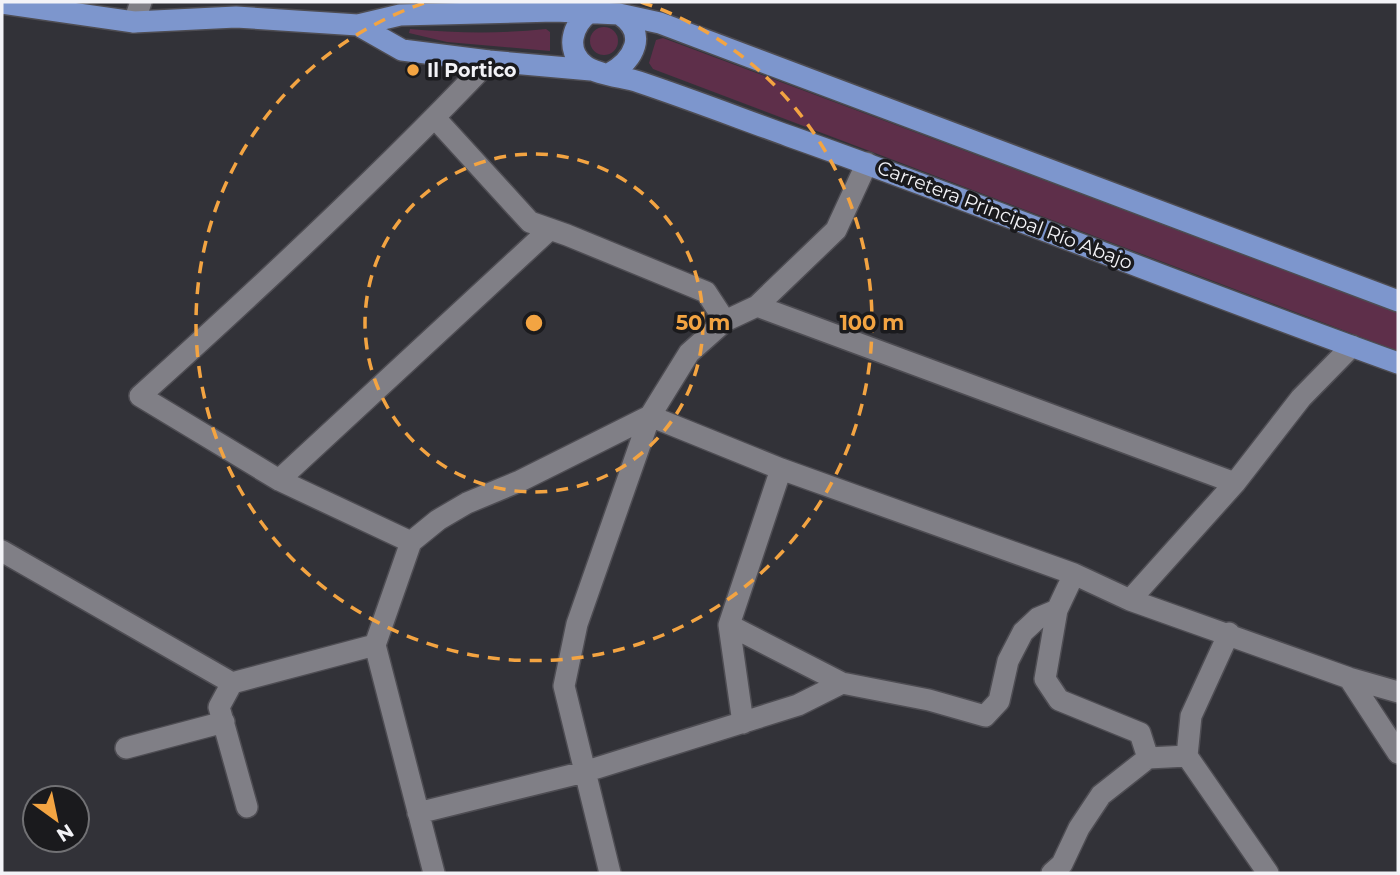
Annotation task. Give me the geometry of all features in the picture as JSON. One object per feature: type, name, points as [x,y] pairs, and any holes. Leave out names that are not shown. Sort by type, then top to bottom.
[{"type":"main road","name":"Carretera Principal Río Abajo","points":[[2,3],[134,22],[236,17],[358,25],[400,15],[557,6],[590,12]]},
{"type":"main road","points":[[619,15],[627,20],[633,29],[636,39],[634,49],[629,59],[600,72],[576,56],[573,47],[575,27],[590,12],[619,15],[660,23],[1398,301]]},
{"type":"main road","name":"Carretera Principal Río Abajo","points":[[358,25],[402,50],[600,72],[639,82],[867,163],[1398,363]]},
{"type":"street","points":[[134,22],[141,2]]},
{"type":"street","points":[[411,542],[279,480],[140,396],[251,296],[435,118],[489,61]]},
{"type":"street","points":[[435,118],[530,222],[706,292],[724,321]]},
{"type":"street","points":[[610,873],[564,686],[577,624],[650,416],[689,354],[724,321],[757,306],[836,230],[867,163]]},
{"type":"street","points":[[279,480],[549,230]]},
{"type":"street","points":[[757,306],[1235,483]]},
{"type":"street","points":[[1130,600],[1235,483],[1301,398],[1352,346]]},
{"type":"street","points":[[434,873],[375,645],[411,542],[438,520],[467,503],[520,481],[650,416],[781,469],[1074,574],[1130,600],[1229,633],[1349,678],[1398,692]]},
{"type":"street","points":[[743,723],[729,625],[781,469]]},
{"type":"street","points":[[2,551],[232,683],[375,645]]},
{"type":"street","points":[[1074,574],[1057,610],[1045,680],[1059,700],[1140,733],[1148,758]]},
{"type":"street","points":[[729,625],[842,683],[929,700],[985,716],[999,701],[1008,662],[1023,632],[1038,618],[1057,610]]},
{"type":"street","points":[[1229,633],[1191,716],[1186,756],[1268,873]]},
{"type":"street","points":[[1349,678],[1398,753]]},
{"type":"street","points":[[232,683],[219,707],[247,807]]},
{"type":"street","points":[[418,813],[584,772],[798,705],[842,683]]},
{"type":"street","points":[[126,747],[224,722]]},
{"type":"street","points":[[1061,870],[1079,828],[1101,795],[1148,758],[1186,756]]},
{"type":"shaded area","points":[[604,27],[614,31],[618,41],[614,51],[604,55],[594,51],[590,41],[594,31]]},
{"type":"shaded area","points":[[410,29],[512,32],[546,29],[550,32],[550,51],[447,42],[409,33]]},
{"type":"shaded area","points":[[663,38],[1398,313],[1398,351],[653,69],[649,63],[656,40]]},
{"type":"place","name":"Il Portico","points":[[413,70]]}]
